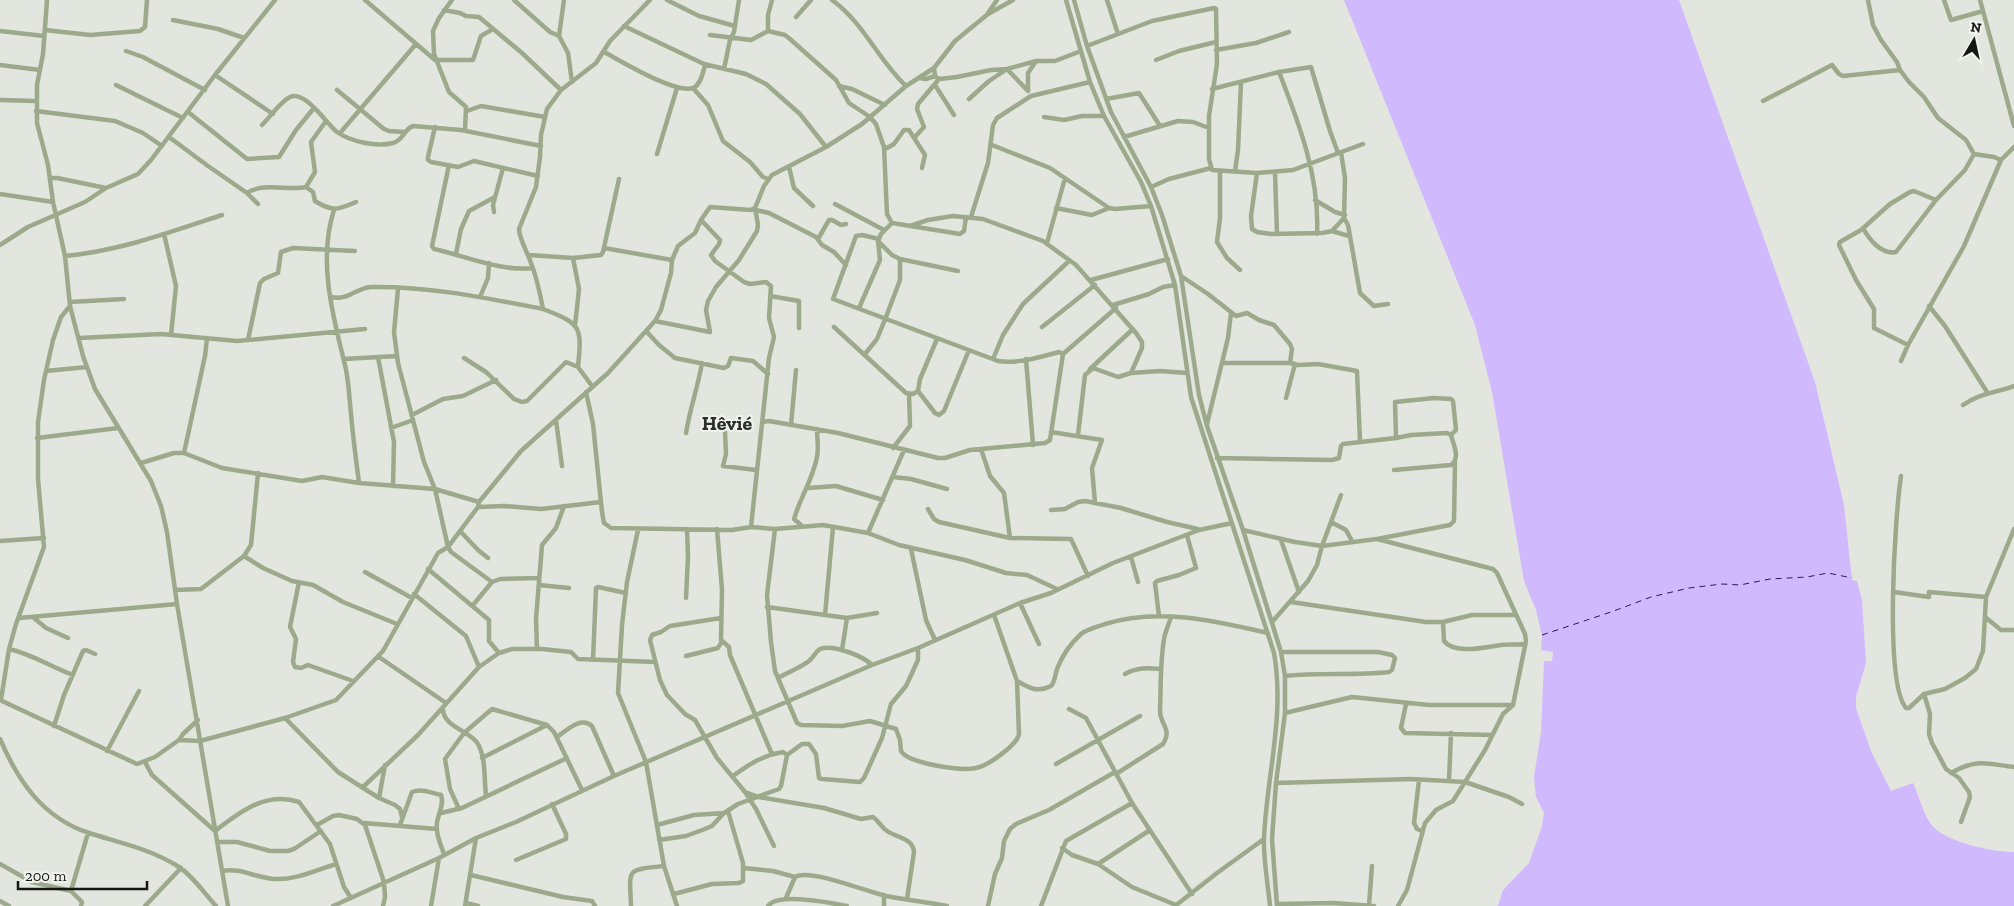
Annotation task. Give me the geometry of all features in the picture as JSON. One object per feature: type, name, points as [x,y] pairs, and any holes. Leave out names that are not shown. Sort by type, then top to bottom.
[{"type":"street","points":[[47,0],[36,111],[39,133],[51,178],[53,202],[65,256],[70,304],[78,338],[95,389],[141,462],[161,506],[167,532],[177,604],[228,906]]},
{"type":"street","points":[[45,30],[90,36],[140,31],[145,27],[147,0]]},
{"type":"street","points":[[0,245],[28,227],[56,216],[85,202],[106,188],[138,174],[170,137],[215,75],[275,0]]},
{"type":"street","points":[[365,0],[435,60],[473,60],[481,36],[493,29]]},
{"type":"street","points":[[452,0],[444,10],[433,31],[435,60],[449,92],[464,104],[468,111],[465,130]]},
{"type":"street","points":[[514,0],[542,26],[559,36],[568,53],[572,82]]},
{"type":"street","points":[[559,36],[564,0]]},
{"type":"street","points":[[543,309],[533,268],[520,237],[519,229],[536,187],[544,117],[547,109],[561,90],[596,63],[610,41],[650,0]]},
{"type":"street","points":[[667,0],[699,16],[735,26]]},
{"type":"street","points":[[724,70],[735,26],[739,0]]},
{"type":"street","points":[[768,31],[768,14],[772,0]]},
{"type":"street","points":[[796,17],[811,0]]},
{"type":"street","points":[[832,0],[859,26],[891,72],[906,86]]},
{"type":"street","points":[[988,14],[997,0]]},
{"type":"street","points":[[655,321],[710,332],[706,310],[708,301],[716,287],[731,271],[757,231],[756,209],[768,179],[826,147],[870,117],[906,86],[934,68],[955,41],[988,14],[1013,0]]},
{"type":"street","points":[[1066,0],[1090,82],[1104,116],[1141,182],[1168,259],[1175,285],[1191,397],[1268,633],[1278,677],[1278,711],[1264,839],[1270,906]]},
{"type":"street","points":[[1074,0],[1087,46],[1106,99],[1151,186],[1162,214],[1181,276],[1199,395],[1207,426],[1243,530],[1281,652],[1285,713],[1276,783],[1272,839],[1277,905],[1368,905],[1372,866]]},
{"type":"street","points":[[1108,0],[1118,34]]},
{"type":"street","points":[[1868,0],[1873,25],[1897,62],[1900,70],[1924,97],[1938,118],[1966,140],[1974,154]]},
{"type":"street","points":[[1944,0],[1952,20],[1983,11]]},
{"type":"street","points":[[1980,0],[2014,126]]},
{"type":"street","points":[[1087,46],[1152,21],[1210,7],[1216,9],[1216,70],[1212,89],[1209,128],[1209,159],[1211,168]]},
{"type":"street","points":[[444,10],[478,17],[522,52],[561,90]]},
{"type":"street","points":[[172,20],[218,29],[244,38]]},
{"type":"street","points":[[624,26],[705,64],[746,74],[766,84],[800,114],[826,147]]},
{"type":"street","points":[[0,31],[44,36]]},
{"type":"street","points":[[710,35],[751,40],[768,31],[785,36],[832,76],[849,103],[870,117],[879,131],[884,147],[887,214],[892,223]]},
{"type":"street","points":[[1216,50],[1256,43],[1289,32]]},
{"type":"street","points":[[1156,60],[1179,51],[1216,42]]},
{"type":"street","points":[[340,133],[416,44]]},
{"type":"street","points":[[126,51],[143,57],[205,90]]},
{"type":"street","points":[[969,99],[988,81],[1007,70],[1036,61],[1056,61],[1081,51]]},
{"type":"street","points":[[604,52],[677,88],[693,88],[708,105],[723,141],[750,162],[763,177],[768,179]]},
{"type":"street","points":[[1027,90],[1028,73],[1036,61]]},
{"type":"street","points":[[693,88],[699,81],[705,64]]},
{"type":"street","points":[[0,65],[40,70]]},
{"type":"street","points":[[1764,101],[1832,65],[1843,76],[1900,70]]},
{"type":"street","points":[[1212,89],[1303,67],[1313,68],[1330,131],[1340,152],[1345,178],[1345,216],[1360,293],[1374,306],[1388,304]]},
{"type":"street","points":[[914,138],[924,126],[917,108],[918,104],[934,85],[937,77],[934,68]]},
{"type":"street","points":[[995,70],[997,76]]},
{"type":"street","points":[[919,78],[926,79],[1007,70],[1031,96]]},
{"type":"street","points":[[1279,72],[1310,164],[1317,220],[1316,234]]},
{"type":"street","points":[[215,75],[273,114]]},
{"type":"street","points":[[892,223],[960,234],[964,231],[988,163],[994,125],[997,118],[1031,96],[1090,82]]},
{"type":"street","points":[[1235,171],[1238,150],[1241,82]]},
{"type":"street","points":[[116,85],[183,118]]},
{"type":"street","points":[[934,85],[954,115]]},
{"type":"street","points":[[839,86],[852,89],[886,105]]},
{"type":"street","points":[[657,154],[677,88]]},
{"type":"street","points":[[337,90],[384,129],[404,132]]},
{"type":"street","points":[[1106,99],[1139,93],[1160,126]]},
{"type":"street","points":[[262,125],[288,98],[299,96],[340,133],[359,141],[381,144],[395,143],[409,127],[413,126],[465,130],[540,146]]},
{"type":"street","points":[[0,100],[36,101]]},
{"type":"street","points":[[468,111],[481,106],[544,117]]},
{"type":"street","points":[[188,112],[241,156],[252,160],[279,157],[296,130],[314,108]]},
{"type":"street","points":[[36,111],[115,121],[143,133],[162,146]]},
{"type":"street","points":[[1044,117],[1064,120],[1082,116],[1104,116]]},
{"type":"street","points":[[1124,137],[1185,120],[1209,128]]},
{"type":"street","points":[[247,193],[260,188],[299,188],[306,186],[316,172],[312,142],[326,121]]},
{"type":"street","points":[[435,127],[428,160],[462,166],[474,161],[538,176]]},
{"type":"street","points":[[884,147],[887,148],[894,144],[905,130],[909,130],[925,154],[922,168]]},
{"type":"street","points":[[170,137],[247,193],[258,204]]},
{"type":"street","points":[[1151,186],[1169,179],[1211,168],[1215,171],[1257,173],[1293,170],[1364,144]]},
{"type":"street","points":[[992,145],[1038,162],[1109,208],[1151,206]]},
{"type":"street","points":[[1901,361],[1929,306],[1964,246],[2000,160],[2014,147]]},
{"type":"street","points":[[1974,154],[1994,157],[2000,160]]},
{"type":"street","points":[[1863,228],[1870,240],[1883,250],[1892,253],[1896,252],[1936,200],[1965,170],[1974,154]]},
{"type":"street","points":[[449,165],[431,244],[434,249],[518,270],[533,268]]},
{"type":"street","points":[[789,167],[794,188],[813,206]]},
{"type":"street","points":[[494,212],[492,207],[503,168]]},
{"type":"street","points":[[1220,171],[1217,242],[1227,258],[1240,270]]},
{"type":"street","points":[[1275,172],[1277,234]]},
{"type":"street","points":[[1257,173],[1251,216],[1252,229],[1257,232],[1277,234],[1316,234],[1332,231],[1349,236]]},
{"type":"street","points":[[51,178],[106,188]]},
{"type":"street","points":[[1047,243],[1065,178]]},
{"type":"street","points":[[529,255],[573,258],[601,256],[619,179]]},
{"type":"street","points":[[306,186],[312,192],[315,201],[334,210],[356,202]]},
{"type":"street","points":[[1908,345],[1874,328],[1874,309],[1856,280],[1840,246],[1842,239],[1863,228],[1890,204],[1910,192],[1914,191],[1936,200]]},
{"type":"street","points":[[0,194],[53,202]]},
{"type":"street","points":[[456,254],[469,210],[495,197]]},
{"type":"street","points":[[1315,200],[1345,216]]},
{"type":"street","points":[[835,204],[884,230]]},
{"type":"street","points":[[179,740],[200,741],[285,718],[336,700],[353,680],[379,657],[438,553],[448,547],[478,504],[521,451],[623,358],[655,321],[661,310],[672,260],[678,246],[695,233],[701,220],[712,207],[756,209],[769,213],[818,239],[822,245],[833,252],[846,265]]},
{"type":"street","points":[[1056,208],[1092,215],[1109,208]]},
{"type":"street","points":[[334,210],[328,225],[327,268],[336,331],[344,360],[359,483]]},
{"type":"street","points":[[65,256],[94,254],[222,216]]},
{"type":"street","points":[[910,226],[946,216],[969,217],[1034,236],[1047,243],[1076,265],[1095,284],[1133,329],[1143,345],[1130,373]]},
{"type":"street","points":[[1332,231],[1345,216]]},
{"type":"street","points":[[701,220],[720,240],[712,257],[744,282],[768,282],[771,286],[769,318],[774,337],[769,352],[751,527]]},
{"type":"street","points":[[818,239],[828,220],[841,225],[846,224]]},
{"type":"street","points":[[1317,220],[1325,232]]},
{"type":"street","points":[[859,308],[880,260],[878,240],[884,230],[892,223]]},
{"type":"street","points":[[164,234],[176,286],[171,335]]},
{"type":"street","points":[[958,271],[900,259],[892,255],[878,240],[858,235],[833,298],[993,359],[1008,362],[1060,352],[1063,354]]},
{"type":"street","points":[[248,340],[260,283],[264,279],[278,273],[281,252],[293,248],[355,251]]},
{"type":"street","points":[[604,248],[672,260]]},
{"type":"street","points":[[573,258],[579,290],[575,326]]},
{"type":"street","points":[[865,354],[877,339],[900,280],[900,259]]},
{"type":"street","points":[[1091,280],[1168,259]]},
{"type":"street","points":[[993,359],[1003,335],[1023,304],[1069,261]]},
{"type":"street","points":[[480,297],[488,278],[490,263]]},
{"type":"street","points":[[1181,276],[1237,316],[1247,313],[1259,320],[1274,325],[1292,349],[1292,364],[1286,398]]},
{"type":"street","points":[[1042,327],[1095,284]]},
{"type":"street","points":[[762,422],[769,421],[838,433],[940,458],[981,449],[1048,442],[1063,354],[1114,307],[1163,287],[1175,285]]},
{"type":"street","points":[[331,298],[344,298],[370,287],[431,289],[543,309],[560,316],[575,326],[580,336],[578,367]]},
{"type":"street","points":[[398,289],[394,332],[397,356],[424,462],[435,489],[448,547],[451,552],[492,582]]},
{"type":"street","points":[[770,296],[799,301],[799,328]]},
{"type":"street","points":[[124,298],[70,304],[61,316],[46,372],[38,422],[38,479],[44,538],[42,555],[30,583],[9,649],[0,700],[137,764],[145,762],[179,740],[198,720]]},
{"type":"street","points":[[1929,306],[1945,326],[1971,370],[1987,392]]},
{"type":"street","points":[[1207,426],[1223,363],[1231,312]]},
{"type":"street","points":[[834,327],[909,394],[910,426],[893,448]]},
{"type":"street","points":[[78,338],[138,334],[248,340],[364,329]]},
{"type":"street","points":[[1078,435],[1086,375],[1133,329]]},
{"type":"street","points":[[646,331],[669,354],[676,358],[726,368],[731,358],[751,360],[768,374]]},
{"type":"street","points":[[184,453],[203,369],[207,338]]},
{"type":"street","points":[[937,339],[920,379],[918,391],[935,413],[942,414],[969,350]]},
{"type":"street","points":[[344,360],[397,356]]},
{"type":"street","points":[[378,357],[394,446],[393,486]]},
{"type":"street","points":[[464,358],[496,380],[514,399],[522,402],[527,400],[566,362],[578,367],[592,386]]},
{"type":"street","points":[[1026,360],[1034,444]]},
{"type":"street","points":[[686,433],[702,363]]},
{"type":"street","points":[[1223,363],[1318,364],[1357,371],[1360,441]]},
{"type":"street","points":[[46,372],[87,367]]},
{"type":"street","points":[[1090,369],[1096,368],[1118,377],[1130,373],[1160,371],[1187,373]]},
{"type":"street","points":[[791,425],[796,370]]},
{"type":"street","points":[[391,428],[413,418],[443,399],[463,396],[496,380]]},
{"type":"street","points":[[1963,405],[1987,392],[1997,392],[2014,386]]},
{"type":"street","points":[[909,394],[918,391]]},
{"type":"street","points":[[586,392],[593,424],[604,523],[607,527],[638,530],[732,530],[751,527],[774,529],[823,525],[868,534],[911,549],[965,560],[1006,573],[1027,575],[1057,589]]},
{"type":"street","points":[[1396,438],[1396,402],[1434,398],[1451,399],[1453,401],[1456,430],[1451,435]]},
{"type":"street","points":[[556,420],[562,466]]},
{"type":"street","points":[[37,438],[118,428]]},
{"type":"street","points":[[802,526],[794,519],[808,488],[818,454],[817,430]]},
{"type":"street","points":[[725,432],[726,454],[723,466],[756,470]]},
{"type":"street","points":[[1051,432],[1102,440],[1092,468],[1095,503]]},
{"type":"street","points":[[1217,458],[1336,460],[1340,456],[1342,444],[1422,434],[1447,433],[1451,435]]},
{"type":"street","points":[[1243,530],[1281,540],[1322,546],[1377,539],[1453,523],[1456,454],[1451,435]]},
{"type":"street","points":[[981,449],[990,476],[1004,493],[1010,538]]},
{"type":"street","points":[[868,534],[904,450]]},
{"type":"street","points":[[141,462],[174,453],[184,453],[222,468],[302,481],[322,477],[359,483],[435,489],[478,504],[541,509],[601,502]]},
{"type":"street","points":[[1394,470],[1452,464],[1455,462]]},
{"type":"street","points":[[175,590],[201,589],[244,556],[251,545],[258,473]]},
{"type":"street","points":[[893,476],[948,489]]},
{"type":"street","points":[[1901,476],[1897,504],[1892,608],[1895,673],[1904,706],[1910,708],[1924,694],[1945,689],[1965,678],[1976,669],[1983,651],[1986,598],[2014,529]]},
{"type":"street","points":[[808,488],[836,486],[883,500]]},
{"type":"street","points":[[1272,622],[1308,581],[1317,565],[1341,495]]},
{"type":"street","points":[[1051,510],[1065,509],[1078,502],[1095,503],[1121,508],[1199,530]]},
{"type":"street","points":[[537,650],[536,619],[543,544],[556,528],[564,506]]},
{"type":"street","points":[[928,509],[934,519],[939,522],[1010,538],[1071,539],[1088,576]]},
{"type":"street","points":[[1331,522],[1346,530],[1352,541]]},
{"type":"street","points":[[333,906],[582,790],[872,665],[918,648],[1130,557],[1199,530],[1232,523]]},
{"type":"street","points":[[825,615],[833,527]]},
{"type":"street","points":[[686,598],[687,529]]},
{"type":"street","points":[[686,656],[718,648],[722,642],[722,590],[717,529]]},
{"type":"street","points":[[774,529],[767,607],[770,642],[778,678],[787,702],[797,723],[802,725],[842,726],[867,721],[884,724],[896,729],[901,751],[908,758],[933,765],[980,767],[1006,750],[1017,740],[1019,718],[1017,681],[994,615]]},
{"type":"street","points":[[638,530],[622,625],[618,693],[646,762],[664,866],[677,906]]},
{"type":"street","points":[[460,532],[488,558]]},
{"type":"street","points":[[1159,616],[1155,583],[1196,568],[1187,535]]},
{"type":"street","points":[[0,541],[44,538]]},
{"type":"street","points":[[1377,539],[1493,569],[1508,596],[1516,616],[1523,626],[1525,644],[1513,705],[1503,714],[1465,782],[1452,801],[1436,810],[1426,820],[1407,890],[1398,906]]},
{"type":"street","points":[[1281,540],[1299,592]]},
{"type":"street","points":[[911,549],[926,620],[935,640]]},
{"type":"street","points":[[244,556],[292,581],[313,585],[343,602],[397,624]]},
{"type":"street","points":[[1130,557],[1138,582]]},
{"type":"street","points":[[428,569],[489,620],[489,641],[500,653]]},
{"type":"street","points":[[365,572],[413,596],[466,636],[479,667]]},
{"type":"street","points":[[473,605],[492,582],[504,579],[539,578]]},
{"type":"street","points":[[299,582],[290,626],[296,639],[295,667],[301,668],[308,665],[353,680]]},
{"type":"street","points":[[539,585],[569,588]]},
{"type":"street","points":[[593,660],[593,623],[596,588],[598,586],[626,593]]},
{"type":"street","points":[[1894,592],[1929,598],[1929,592],[1986,598]]},
{"type":"street","points":[[1291,602],[1426,622],[1443,622],[1472,615],[1516,616]]},
{"type":"street","points":[[1020,603],[1039,644]]},
{"type":"street","points":[[19,618],[68,615],[103,609],[177,604]]},
{"type":"street","points":[[767,607],[847,618],[877,613]]},
{"type":"street","points":[[1017,681],[1032,689],[1044,690],[1052,685],[1061,659],[1071,644],[1082,633],[1117,620],[1159,616],[1171,617],[1214,621],[1268,633]]},
{"type":"street","points":[[988,906],[995,874],[1002,858],[1004,841],[1010,829],[1016,824],[1049,810],[1163,744],[1167,728],[1160,712],[1162,696],[1161,668],[1164,638],[1171,617]]},
{"type":"street","points":[[1985,617],[2001,630],[2014,630]]},
{"type":"street","points":[[34,618],[46,628],[68,638]]},
{"type":"street","points":[[721,618],[670,626],[652,635],[650,640],[655,662],[667,695],[680,710],[695,720],[717,758],[745,792],[774,846]]},
{"type":"street","points":[[842,650],[847,618]]},
{"type":"street","points":[[1443,622],[1444,641],[1449,646],[1476,648],[1503,644],[1525,644]]},
{"type":"street","points":[[722,642],[729,647],[730,655],[754,716],[771,752],[774,754]]},
{"type":"street","points":[[659,840],[686,836],[705,829],[712,826],[726,812],[738,804],[779,789],[787,755],[802,744],[809,744],[816,754],[819,778],[860,782],[864,778],[882,738],[884,724],[891,704],[906,686],[919,659],[918,648]]},
{"type":"street","points":[[9,649],[29,654],[40,661],[74,675]]},
{"type":"street","points":[[778,678],[808,661],[820,649],[842,650],[866,660],[872,665]]},
{"type":"street","points":[[363,787],[399,754],[479,667],[500,653],[512,650],[537,650],[571,652],[578,659],[655,662]]},
{"type":"street","points":[[54,726],[64,695],[84,651],[95,654]]},
{"type":"street","points":[[1281,652],[1378,652],[1392,655],[1395,658],[1392,670],[1389,672],[1352,676],[1317,673],[1284,676]]},
{"type":"street","points":[[379,657],[446,702]]},
{"type":"street","points":[[1125,674],[1132,670],[1144,668],[1161,668]]},
{"type":"street","points":[[107,751],[126,712],[139,691]]},
{"type":"street","points":[[1924,694],[1930,714],[1928,734],[1939,758],[1946,769],[1959,778],[1969,792],[1970,797],[1960,822]]},
{"type":"street","points":[[1285,713],[1352,697],[1406,704],[1513,705]]},
{"type":"street","points":[[1406,704],[1401,728],[1405,733],[1492,735]]},
{"type":"street","points":[[443,708],[445,716],[476,742],[482,758],[486,795]]},
{"type":"street","points":[[459,809],[450,789],[445,759],[464,733],[492,709],[547,725],[556,737],[582,790]]},
{"type":"street","points":[[1069,709],[1086,718],[1132,803],[1192,894]]},
{"type":"street","points":[[1056,764],[1140,716]]},
{"type":"street","points":[[285,718],[338,772],[379,798],[387,800],[398,807],[402,817]]},
{"type":"street","points":[[556,737],[581,722],[588,722],[592,726],[614,776]]},
{"type":"street","points":[[482,758],[547,725]]},
{"type":"street","points":[[1449,781],[1451,734]]},
{"type":"street","points":[[0,739],[16,773],[31,795],[47,810],[66,824],[88,833],[152,852],[181,868],[216,906]]},
{"type":"street","points":[[733,776],[746,766],[774,754],[783,752],[787,755]]},
{"type":"street","points":[[441,813],[459,809],[567,758]]},
{"type":"street","points":[[145,762],[152,775],[215,831]]},
{"type":"street","points":[[1951,773],[1965,765],[1984,762],[2014,767]]},
{"type":"street","points":[[379,798],[385,765]]},
{"type":"street","points":[[1276,783],[1419,780],[1465,782],[1509,797],[1522,804]]},
{"type":"street","points":[[1419,780],[1414,823],[1417,829],[1422,831]]},
{"type":"street","points":[[400,825],[410,794],[415,790],[440,795],[441,813],[438,818],[437,829],[444,854]]},
{"type":"street","points":[[745,792],[759,797],[824,808],[861,819],[873,817],[886,830],[908,841],[914,849],[907,899]]},
{"type":"street","points":[[215,831],[243,810],[270,800],[292,800],[299,802],[330,844],[344,887],[351,898]]},
{"type":"street","points":[[1041,906],[1066,841],[1132,803]]},
{"type":"street","points":[[516,860],[566,839],[566,834],[552,804]]},
{"type":"street","points":[[657,825],[694,815],[726,812]]},
{"type":"street","points":[[674,894],[712,884],[741,883],[743,881],[743,868],[726,812]]},
{"type":"street","points":[[317,825],[333,816],[339,815],[357,819],[365,825],[384,882],[385,897],[382,906]]},
{"type":"street","points":[[362,823],[437,829]]},
{"type":"street","points":[[1098,864],[1150,830]]},
{"type":"street","points":[[217,842],[237,842],[264,850],[288,851],[321,831]]},
{"type":"street","points":[[71,892],[88,833]]},
{"type":"street","points":[[476,838],[465,904],[478,906]]},
{"type":"street","points":[[1062,848],[1072,855],[1098,864],[1132,887],[1175,906],[1264,839]]},
{"type":"street","points":[[431,906],[439,858]]},
{"type":"street","points":[[0,864],[32,882],[71,892],[82,902],[81,906]]},
{"type":"street","points":[[222,871],[247,872],[275,879],[302,876],[336,864]]},
{"type":"street","points":[[632,906],[629,880],[631,874],[641,868],[664,866]]},
{"type":"street","points":[[146,906],[181,868]]},
{"type":"street","points":[[743,868],[773,870],[795,877],[803,874],[884,895],[947,906]]},
{"type":"street","points":[[471,876],[563,897],[592,901],[594,906]]},
{"type":"street","points":[[786,898],[795,877]]},
{"type":"street","points":[[884,895],[884,906]]},
{"type":"street","points":[[768,906],[773,902],[786,898],[847,906]]},
{"type":"street","points":[[0,901],[8,906]]},
{"type":"shaded area","points":[[1344,0],[1679,0],[1815,382],[1844,505],[1852,580],[1857,581],[1862,600],[1866,663],[1856,697],[1856,708],[1871,751],[1891,791],[1913,783],[1923,809],[1936,830],[1956,841],[1969,845],[2014,852],[2014,906],[1498,906],[1503,890],[1529,863],[1542,826],[1544,813],[1536,797],[1534,777],[1541,732],[1544,661],[1552,661],[1553,652],[1541,650],[1542,635],[1536,610],[1524,581],[1492,392],[1475,325]]},
{"type":"ferry route","points":[[1542,635],[1651,597],[1689,588],[1722,584],[1740,585],[1770,579],[1807,577],[1828,573],[1852,578]]},
{"type":"district","name":"Hêvié","points":[[727,423]]}]
